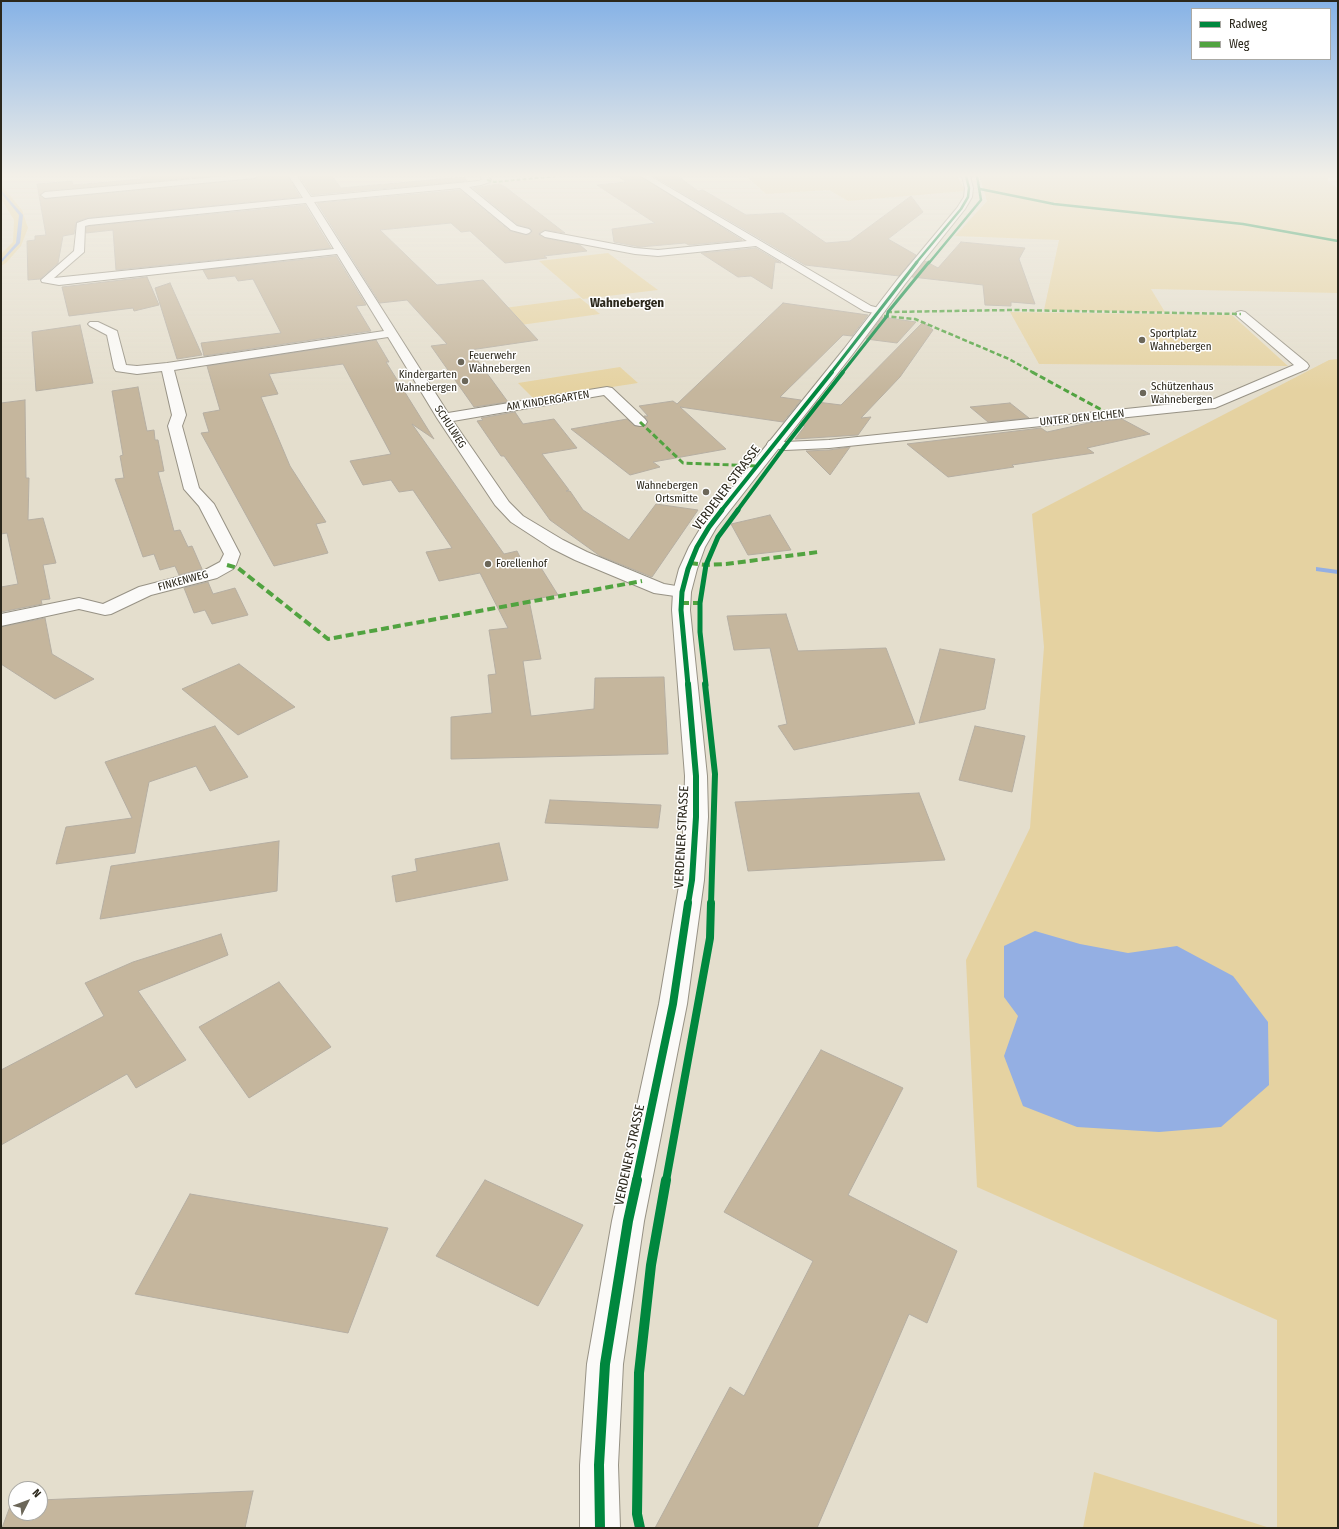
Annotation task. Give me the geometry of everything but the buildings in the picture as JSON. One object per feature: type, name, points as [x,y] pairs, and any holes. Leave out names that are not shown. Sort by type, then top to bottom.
[{"type":"street","points":[[79,247],[78,252],[46,280],[59,282],[340,251]]},
{"type":"street","name":"SCHULWEG","points":[[338,247],[444,418],[503,505],[517,519],[557,544],[581,556],[660,589],[682,592]]},
{"type":"street","points":[[617,247],[658,253],[714,247]]},
{"type":"street","points":[[764,247],[868,309],[879,311]]},
{"type":"street","name":"VERDENER STRASSE","points":[[600,1528],[599,1465],[604,1364],[628,1222],[673,1004],[692,880],[696,817],[696,776],[681,610],[682,592],[688,569],[697,547],[705,533],[930,247]]},
{"type":"street","name":"UNTER DEN EICHEN","points":[[774,444],[785,446],[829,444],[1215,404],[1303,366],[1242,314]]},
{"type":"street","points":[[94,324],[113,333],[120,368],[137,370],[167,367],[392,333]]},
{"type":"street","name":"FINKENWEG","points":[[1,620],[79,603],[105,610],[145,591],[211,574],[227,565],[232,554],[206,504],[192,489],[175,426],[179,415],[167,367]]},
{"type":"street","name":"AM KINDERGARTEN","points":[[444,418],[607,391],[640,422]]},
{"type":"shaded area","points":[[8,247],[20,247],[6,263],[1,266],[1,254]]},
{"type":"shaded area","points":[[1057,247],[1338,247],[1338,293],[1151,289],[1165,312],[1044,310]]},
{"type":"shaded area","points":[[608,253],[658,290],[583,299],[539,261]]},
{"type":"shaded area","points":[[580,298],[600,314],[506,327],[489,310]]},
{"type":"shaded area","name":"Sportplatz Wahnebergen","points":[[1010,312],[1232,315],[1288,366],[1039,364]]},
{"type":"shaded area","points":[[1338,359],[1338,1528],[1277,1528],[1277,1320],[977,1187],[966,960],[1030,828],[1044,647],[1032,514],[1329,360]]},
{"type":"shaded area","points":[[620,367],[638,383],[534,399],[518,383]]},
{"type":"shaded area","points":[[1094,1472],[1270,1528],[1083,1528]]},
{"type":"water","points":[[1035,931],[1080,944],[1128,953],[1177,946],[1233,976],[1268,1022],[1269,1085],[1221,1127],[1159,1132],[1077,1127],[1023,1106],[1004,1056],[1018,1016],[1004,997],[1004,946]]},
{"type":"waterway","points":[[1,262],[14,247]]},
{"type":"waterway","points":[[1319,569],[1338,572]]},
{"type":"marked path","points":[[887,312],[1013,310],[1241,314]]},
{"type":"marked path","points":[[884,316],[915,319],[1009,359],[1111,415]]},
{"type":"marked path","points":[[640,422],[683,463],[756,466]]},
{"type":"marked path","points":[[690,563],[706,565],[726,564],[818,552]]},
{"type":"marked path","points":[[227,565],[238,568],[328,639],[642,581]]},
{"type":"marked path","points":[[681,603],[700,603]]},
{"type":"cycle path","points":[[600,1528],[599,1465],[605,1364],[628,1221],[673,1004],[692,880],[696,817],[696,776],[681,610],[682,592],[688,569],[697,547],[709,527],[929,247]]},
{"type":"cycle path","points":[[640,1528],[637,1514],[639,1373],[651,1265],[710,938],[715,774],[700,632],[700,603],[706,565],[718,537],[785,446],[887,316],[888,312],[942,247]]},
{"type":"place","name":"Sportplatz Wahnebergen","points":[[1142,340]]},
{"type":"place","name":"Feuerwehr Wahnebergen","points":[[461,362]]},
{"type":"place","name":"Kindergarten Wahnebergen","points":[[465,381]]},
{"type":"place","name":"Schützenhaus Wahnebergen","points":[[1143,393]]},
{"type":"place","name":"Wahnebergen Ortsmitte","points":[[706,492]]},
{"type":"place","name":"Forellenhof","points":[[488,564]]},
{"type":"district","name":"Wahnebergen","points":[[627,303]]}]
